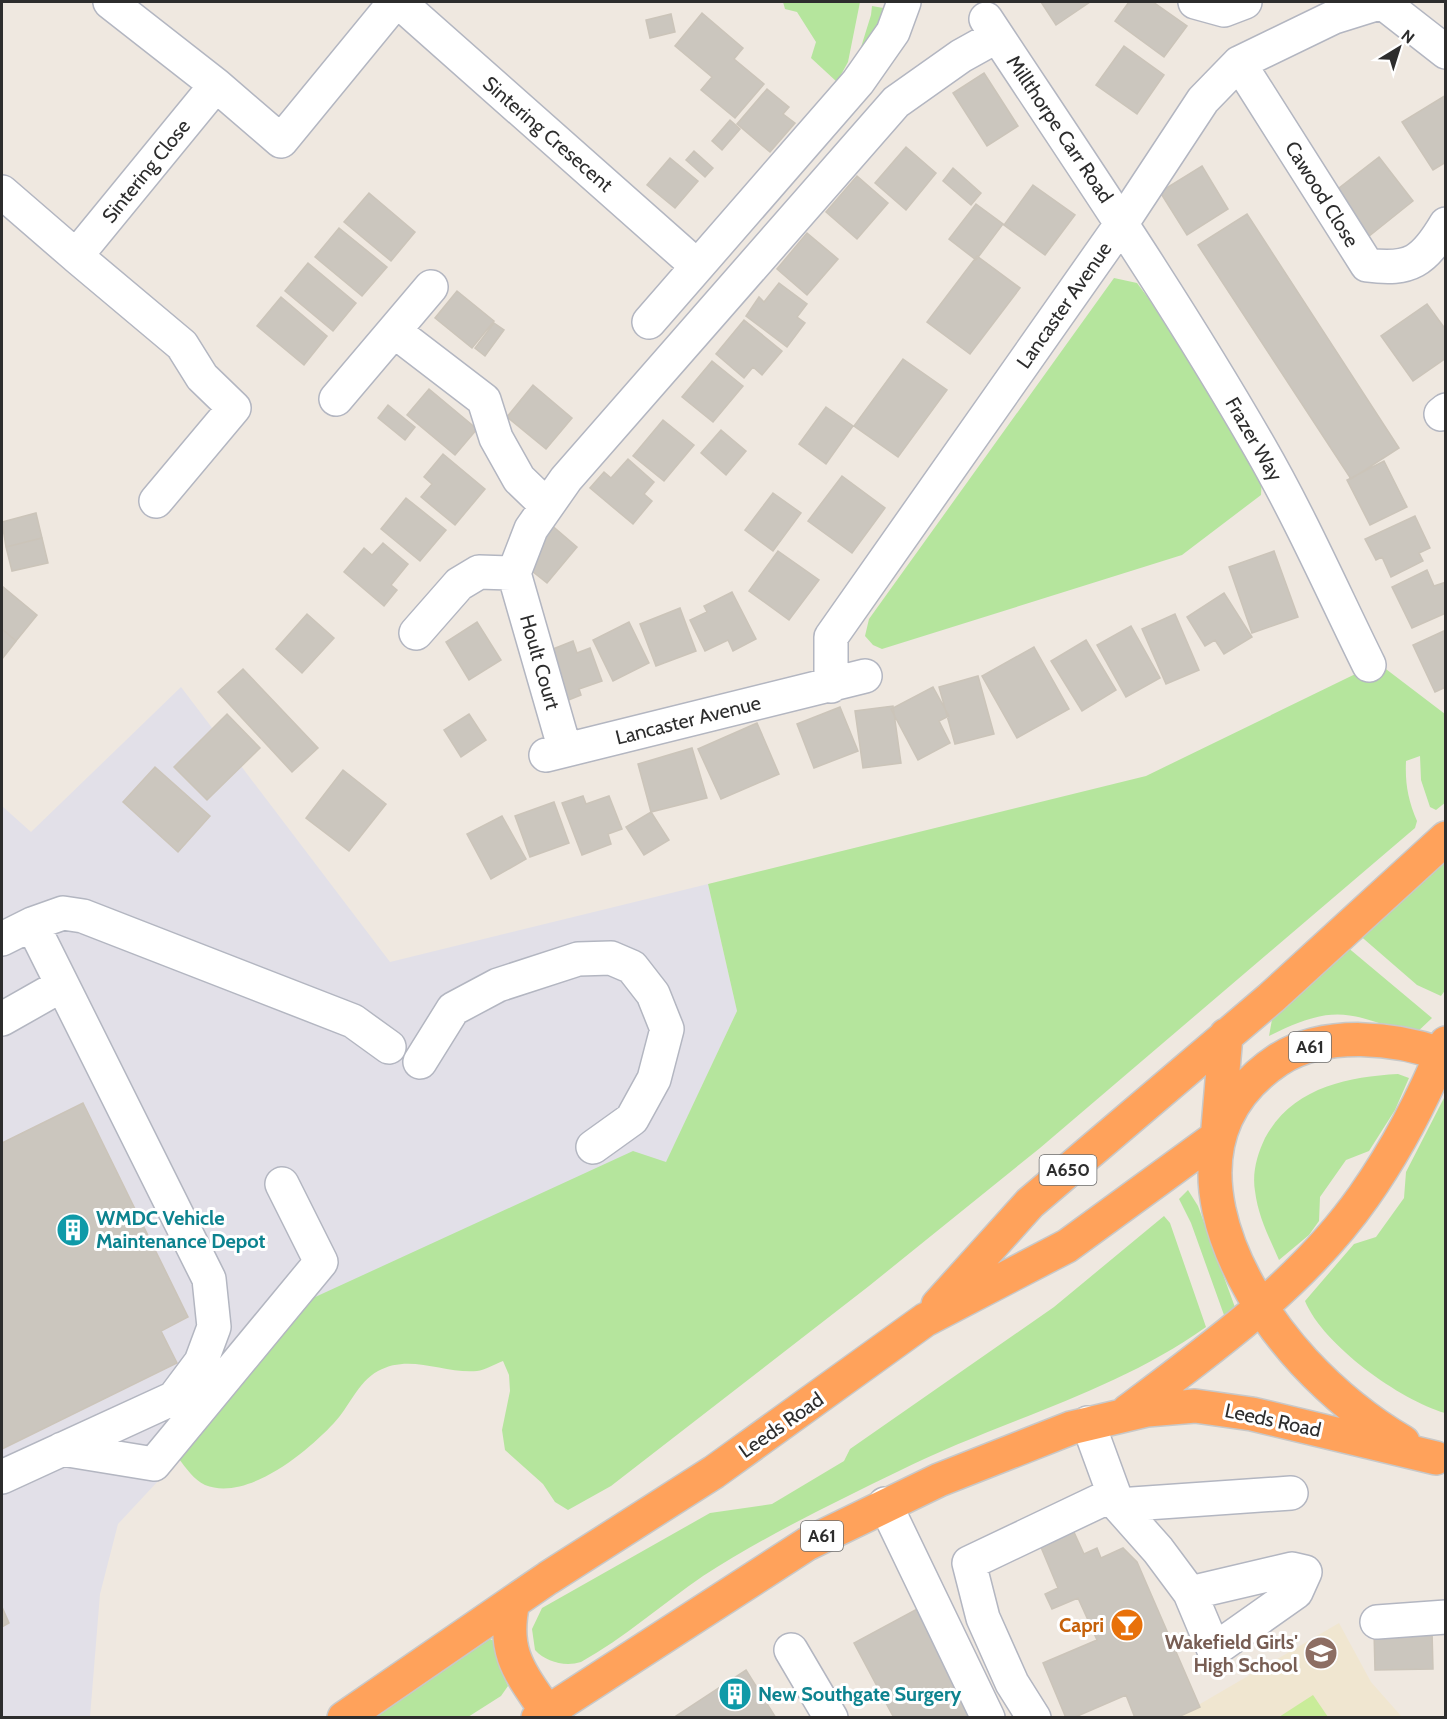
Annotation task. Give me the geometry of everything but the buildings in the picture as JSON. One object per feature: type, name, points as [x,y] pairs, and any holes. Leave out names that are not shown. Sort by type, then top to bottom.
[{"type":"highway","name":"A650","points":[[925,1320],[1030,1203],[1226,1035],[1446,838]]},
{"type":"highway","points":[[1218,1136],[1219,1093],[1226,1035]]},
{"type":"highway","name":"A61","points":[[1441,1459],[1395,1437],[1347,1402],[1305,1363],[1261,1306],[1238,1262],[1218,1209],[1215,1159],[1218,1136],[1228,1113],[1250,1082],[1269,1067],[1302,1048],[1325,1043],[1374,1041],[1444,1051]]},
{"type":"highway","points":[[1125,1414],[1261,1306],[1318,1251],[1363,1197],[1413,1115],[1444,1051]]},
{"type":"highway","name":"Leeds Road","points":[[344,1718],[513,1602],[714,1472],[925,1320],[1067,1245],[1218,1136]]},
{"type":"highway","name":"Leeds Road","points":[[545,1716],[783,1558],[885,1504],[1026,1444],[1088,1423],[1125,1414],[1173,1407],[1224,1409],[1441,1459]]},
{"type":"highway","points":[[513,1602],[508,1633],[511,1651],[545,1716]]},
{"type":"street","points":[[110,2],[216,85],[281,141],[397,2]]},
{"type":"street","name":"Sintering Cresecent","points":[[397,2],[697,266]]},
{"type":"street","points":[[649,322],[858,82],[893,32],[904,2]]},
{"type":"street","points":[[1196,2],[1224,10],[1245,2]]},
{"type":"street","points":[[1382,2],[1446,52]]},
{"type":"street","name":"Lancaster Avenue","points":[[831,686],[831,637],[1122,223],[1203,100],[1239,63],[1334,17],[1382,2]]},
{"type":"street","name":"Millthorpe Carr Road","points":[[547,506],[566,479],[896,102],[961,56],[992,27],[1122,223]]},
{"type":"street","name":"Cawood Close","points":[[1239,63],[1367,265],[1391,268],[1415,263],[1441,246]]},
{"type":"street","name":"Sintering Close","points":[[76,256],[216,85]]},
{"type":"street","points":[[2,192],[182,345],[202,378],[234,408],[156,501]]},
{"type":"street","name":"Frazer Way","points":[[1122,223],[1260,446],[1296,514],[1369,665]]},
{"type":"street","points":[[336,399],[431,287]]},
{"type":"street","points":[[394,331],[484,400],[496,438],[519,479],[547,506],[531,529],[514,573],[479,572],[459,584],[416,633]]},
{"type":"street","name":"Hoult Court","points":[[514,573],[556,752]]},
{"type":"street","name":"Lancaster Avenue","points":[[556,752],[865,676]]},
{"type":"street","points":[[2,939],[32,924],[63,913],[83,916],[353,1022],[389,1047]]},
{"type":"street","points":[[2,1477],[174,1398],[201,1362],[214,1327],[209,1279],[32,924]]},
{"type":"street","points":[[420,1062],[453,1009],[498,985],[578,959],[611,958],[632,967],[653,994],[667,1029],[654,1079],[632,1119],[593,1147]]},
{"type":"street","points":[[2,1019],[62,985]]},
{"type":"street","points":[[62,1449],[154,1464],[321,1262],[282,1184]]},
{"type":"street","points":[[1088,1423],[1116,1500],[1190,1593]]},
{"type":"street","points":[[1034,1718],[1012,1683],[983,1618],[969,1563],[1116,1500],[1291,1493]]},
{"type":"street","points":[[885,1504],[988,1718]]},
{"type":"street","points":[[1377,1622],[1446,1617]]},
{"type":"street","points":[[790,1650],[831,1718]]},
{"type":"shaded area","points":[[181,687],[390,962],[708,884],[737,1011],[666,1163],[201,1435],[118,1524],[100,1594],[90,1717],[2,1717],[2,806],[31,832]]},
{"type":"shaded area","name":"Wakefield Girls' High School","points":[[1339,1623],[1371,1682],[1402,1717],[1176,1718]]},
{"type":"green space","points":[[783,2],[860,2],[848,62],[837,82],[811,58],[816,42],[797,12],[785,9]]},
{"type":"green space","points":[[872,6],[889,9],[853,73],[871,15]]},
{"type":"green space","points":[[1114,278],[1137,283],[1149,299],[1262,476],[1261,495],[1182,555],[882,649],[873,645],[865,636],[869,619]]},
{"type":"green space","points":[[1378,663],[1445,714],[1446,802],[1436,810],[1430,807],[1421,780],[1420,756],[1406,761],[1408,792],[1417,821],[1415,828],[1040,1148],[869,1286],[611,1486],[568,1510],[555,1502],[543,1484],[505,1450],[502,1430],[510,1391],[509,1375],[503,1361],[477,1371],[402,1364],[378,1371],[359,1388],[334,1423],[308,1447],[275,1471],[239,1487],[221,1488],[205,1485],[194,1477],[179,1459],[313,1298],[633,1151],[666,1162],[737,1011],[708,884],[1146,776]]},
{"type":"green space","points":[[1445,853],[1446,989],[1441,996],[1417,985],[1357,933]]},
{"type":"green space","points":[[1346,946],[1432,1018],[1413,1036],[1356,1017],[1326,1015],[1269,1036],[1273,1014]]},
{"type":"green space","points":[[1398,1074],[1409,1078],[1395,1110],[1369,1151],[1346,1160],[1320,1197],[1319,1221],[1309,1235],[1279,1260],[1256,1200],[1254,1178],[1256,1164],[1265,1138],[1276,1121],[1290,1107],[1322,1088],[1359,1078]]},
{"type":"green space","points":[[1445,1096],[1445,1413],[1407,1396],[1365,1369],[1328,1335],[1314,1318],[1305,1301],[1354,1244],[1376,1237],[1404,1198],[1406,1172]]},
{"type":"green space","points":[[1188,1190],[1198,1206],[1236,1310],[1224,1315],[1191,1223],[1179,1199]]},
{"type":"green space","points":[[1164,1216],[1170,1223],[1206,1327],[1133,1370],[1056,1405],[937,1453],[775,1534],[703,1576],[628,1632],[581,1662],[569,1664],[556,1662],[545,1658],[535,1650],[532,1629],[542,1608],[710,1513],[772,1504],[844,1461],[850,1449],[1054,1307]]},
{"type":"green space","points":[[490,1639],[494,1641],[500,1669],[508,1686],[501,1696],[468,1717],[374,1718]]},
{"type":"green space","points":[[1313,1695],[1328,1717],[1279,1717]]},
{"type":"place","name":"WMDC Vehicle Maintenance Depot","points":[[73,1230]]},
{"type":"place","name":"Capri","points":[[1127,1625]]},
{"type":"place","name":"Wakefield Girls' High School","points":[[1321,1653]]},
{"type":"place","name":"New Southgate Surgery","points":[[735,1694]]}]
